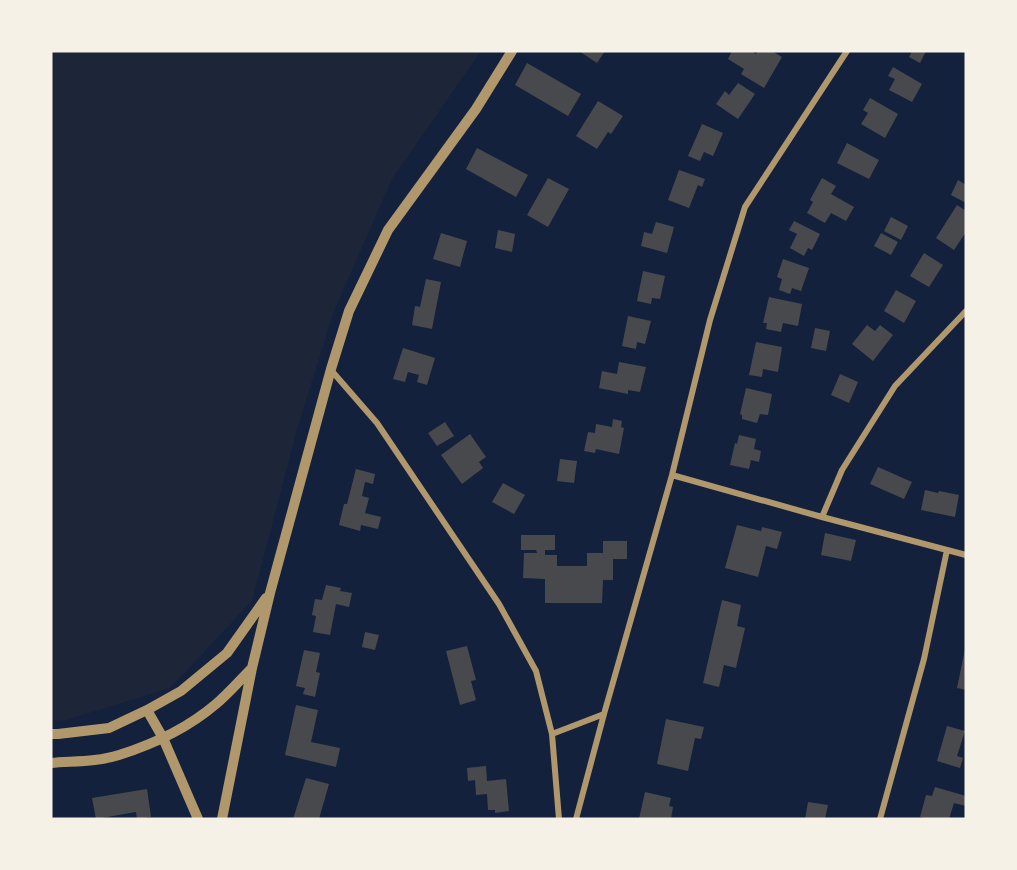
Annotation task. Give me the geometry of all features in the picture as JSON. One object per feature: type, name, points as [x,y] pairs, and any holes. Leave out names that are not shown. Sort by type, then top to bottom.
[{"type":"street","points":[[222,819],[252,668],[270,593],[349,311],[388,230],[476,109],[512,51]]},
{"type":"street","points":[[576,819],[672,475],[710,320],[745,207],[847,51]]},
{"type":"street","points":[[822,517],[842,470],[895,386],[966,311]]},
{"type":"street","points":[[331,369],[377,423],[499,604],[536,671],[552,734],[559,819]]},
{"type":"street","points":[[672,475],[966,555]]},
{"type":"street","points":[[880,819],[924,659],[947,550]]},
{"type":"street","points":[[51,734],[110,728],[181,691],[227,653],[270,593]]},
{"type":"street","points":[[51,763],[93,760],[119,755],[163,738],[190,723],[217,703],[252,668]]},
{"type":"street","points":[[147,710],[163,738],[198,819]]},
{"type":"street","points":[[552,734],[604,714]]},
{"type":"shaded area","points":[[51,51],[481,51],[392,179],[334,311],[298,426],[252,601],[170,688],[63,721],[51,719]]},
{"type":"building","points":[[579,51],[605,51],[597,63]]},
{"type":"building","points":[[732,51],[751,51],[756,54],[758,51],[772,51],[782,57],[764,88],[741,74],[744,69],[728,59]]},
{"type":"building","points":[[912,51],[926,51],[920,63],[909,57]]},
{"type":"building","points":[[527,63],[581,94],[568,116],[515,85]]},
{"type":"building","points":[[893,67],[922,84],[912,102],[889,90],[895,79],[888,76]]},
{"type":"building","points":[[738,83],[755,94],[738,119],[716,104],[725,91],[729,95]]},
{"type":"building","points":[[870,98],[898,114],[885,138],[861,124],[868,113],[863,110]]},
{"type":"building","points":[[598,101],[623,116],[611,134],[608,132],[597,149],[576,136]]},
{"type":"building","points":[[702,124],[723,133],[713,156],[704,152],[700,161],[688,156]]},
{"type":"building","points":[[847,143],[879,160],[869,179],[837,163]]},
{"type":"building","points":[[477,148],[528,175],[516,197],[466,169]]},
{"type":"building","points":[[679,170],[705,179],[702,187],[698,185],[689,208],[668,200]]},
{"type":"building","points":[[548,178],[569,189],[548,227],[527,215]]},
{"type":"building","points":[[822,178],[836,186],[831,194],[854,207],[846,221],[831,213],[825,223],[807,213],[813,202],[810,200]]},
{"type":"building","points":[[958,180],[966,185],[966,203],[951,195]]},
{"type":"building","points":[[957,205],[966,211],[966,232],[954,250],[936,238]]},
{"type":"building","points":[[891,217],[908,226],[901,240],[884,231]]},
{"type":"building","points":[[794,221],[820,234],[812,250],[808,248],[804,256],[790,248],[797,234],[789,230]]},
{"type":"building","points":[[656,222],[674,227],[667,253],[641,246],[644,232],[652,234]]},
{"type":"building","points":[[498,230],[515,234],[512,252],[495,248]]},
{"type":"building","points":[[441,233],[467,241],[460,267],[433,259]]},
{"type":"building","points":[[881,233],[898,242],[891,255],[874,246]]},
{"type":"building","points":[[924,253],[943,265],[929,287],[910,276]]},
{"type":"building","points":[[783,259],[809,268],[801,291],[792,288],[790,294],[779,290],[782,279],[777,277]]},
{"type":"building","points":[[643,271],[665,276],[660,299],[652,298],[651,304],[637,301]]},
{"type":"building","points":[[426,279],[441,282],[432,329],[412,325],[415,306],[420,307]]},
{"type":"building","points":[[896,290],[916,301],[904,323],[884,311]]},
{"type":"building","points":[[769,297],[802,304],[798,326],[783,323],[781,332],[766,329],[767,323],[763,323]]},
{"type":"building","points":[[628,316],[651,321],[645,344],[637,342],[636,349],[622,346]]},
{"type":"building","points":[[867,325],[875,331],[880,325],[893,335],[873,361],[852,344]]},
{"type":"building","points":[[815,328],[830,331],[826,351],[811,348]]},
{"type":"building","points":[[756,342],[782,347],[778,372],[763,369],[762,377],[749,375]]},
{"type":"building","points":[[403,348],[435,358],[427,385],[417,382],[419,375],[408,372],[405,382],[393,379]]},
{"type":"building","points":[[619,362],[646,367],[640,392],[628,390],[628,394],[599,388],[602,371],[617,374]]},
{"type":"building","points":[[840,374],[858,382],[849,403],[831,395]]},
{"type":"building","points":[[746,388],[772,394],[768,415],[760,414],[757,423],[742,419],[740,414]]},
{"type":"building","points":[[613,419],[622,421],[621,427],[624,428],[619,454],[596,449],[595,453],[584,451],[588,432],[595,433],[596,424],[612,427]]},
{"type":"building","points":[[445,422],[454,436],[437,446],[428,433]]},
{"type":"building","points":[[470,434],[486,457],[479,462],[483,468],[462,484],[441,455]]},
{"type":"building","points":[[739,435],[756,439],[754,449],[761,451],[759,462],[751,460],[749,469],[730,465]]},
{"type":"building","points":[[560,459],[577,461],[574,483],[557,481]]},
{"type":"building","points":[[878,467],[912,482],[904,499],[870,484]]},
{"type":"building","points":[[356,469],[375,474],[373,484],[365,482],[362,496],[369,498],[365,513],[381,517],[378,529],[361,525],[360,531],[339,525]]},
{"type":"building","points":[[503,483],[525,495],[514,514],[492,502]]},
{"type":"building","points":[[925,490],[959,495],[955,517],[921,510]]},
{"type":"building","points":[[737,525],[761,531],[762,527],[782,532],[777,549],[766,546],[758,577],[725,568]]},
{"type":"building","points":[[825,533],[856,540],[851,561],[821,555]]},
{"type":"building","points":[[521,535],[555,535],[555,550],[545,550],[545,555],[557,555],[557,566],[587,566],[587,553],[603,553],[603,541],[627,541],[627,559],[613,559],[613,580],[603,580],[602,603],[545,603],[545,579],[523,578],[524,553],[537,553],[536,550],[521,550]]},
{"type":"building","points":[[326,585],[352,593],[349,607],[336,604],[330,635],[313,632],[316,616],[312,615],[315,599],[322,600]]},
{"type":"building","points":[[722,600],[741,605],[737,626],[745,628],[736,668],[724,665],[719,687],[703,683]]},
{"type":"building","points":[[365,632],[379,635],[375,650],[362,647]]},
{"type":"building","points":[[467,646],[476,680],[471,681],[476,700],[460,705],[446,651]]},
{"type":"building","points":[[304,650],[320,653],[316,672],[320,673],[315,697],[303,694],[305,688],[296,686]]},
{"type":"building","points":[[966,650],[966,690],[957,688]]},
{"type":"building","points":[[296,705],[318,710],[311,742],[340,748],[336,767],[285,755]]},
{"type":"building","points":[[666,719],[704,727],[701,739],[695,738],[688,771],[657,764]]},
{"type":"building","points":[[947,726],[965,731],[957,756],[963,758],[960,768],[937,761]]},
{"type":"building","points":[[486,766],[487,781],[506,779],[509,811],[495,813],[495,810],[488,810],[487,794],[476,795],[475,780],[468,781],[467,768]]},
{"type":"building","points":[[306,778],[329,784],[319,819],[293,819]]},
{"type":"building","points":[[935,787],[966,796],[966,806],[954,803],[949,819],[920,817],[926,795],[932,796]]},
{"type":"building","points":[[147,789],[151,817],[137,819],[136,812],[96,819],[92,798]]},
{"type":"building","points":[[645,792],[671,798],[669,806],[673,807],[671,819],[639,819]]},
{"type":"building","points":[[808,802],[828,805],[825,819],[805,819]]}]
